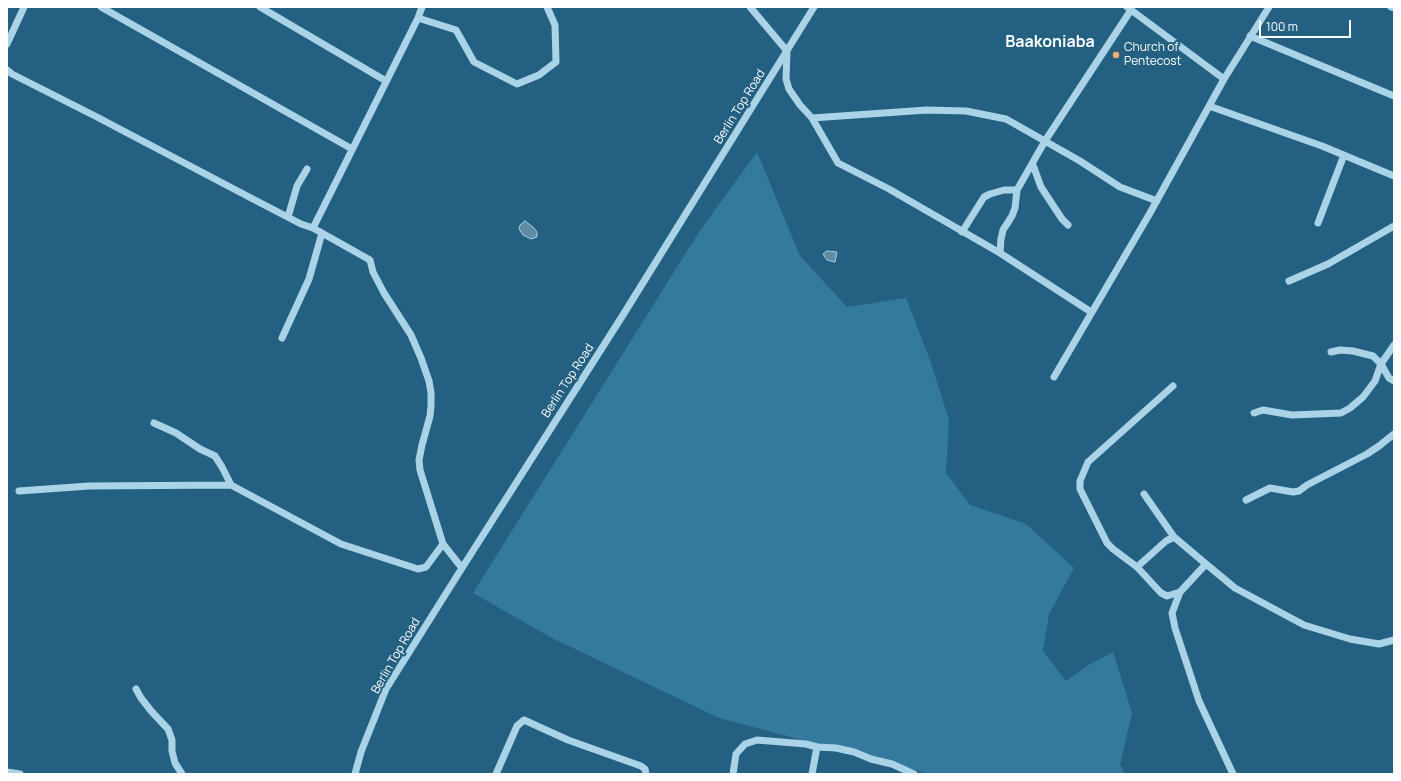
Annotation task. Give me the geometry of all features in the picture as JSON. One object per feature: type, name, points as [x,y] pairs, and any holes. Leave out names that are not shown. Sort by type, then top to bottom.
[{"type":"street","points":[[7,44],[24,7]]},
{"type":"street","points":[[101,7],[352,149]]},
{"type":"street","points":[[260,7],[386,81]]},
{"type":"street","points":[[313,228],[418,18],[422,7]]},
{"type":"street","points":[[418,18],[456,30],[474,62],[517,84],[540,75],[556,62],[555,25],[547,7]]},
{"type":"street","points":[[750,7],[787,51],[786,79],[789,89],[800,105],[812,118],[838,163],[880,186],[889,189],[1000,253],[1091,312]]},
{"type":"street","name":"Berlin Top Road","points":[[355,774],[361,752],[386,689],[623,315],[814,7]]},
{"type":"street","points":[[1054,377],[1157,201],[1224,79],[1269,7]]},
{"type":"street","points":[[1000,253],[1003,230],[1015,208],[1017,190],[1033,165],[1045,141],[1129,8],[1224,79]]},
{"type":"street","points":[[1250,36],[1394,96]]},
{"type":"street","points":[[7,70],[12,74],[301,224],[313,228],[370,260],[373,272],[384,293],[411,335],[429,381],[431,393],[430,416],[422,445],[420,470],[443,544],[462,568]]},
{"type":"street","points":[[1209,106],[1344,155],[1394,176]]},
{"type":"street","points":[[812,118],[926,110],[966,111],[1006,119],[1045,141],[1120,188],[1157,201]]},
{"type":"street","points":[[1318,223],[1344,155]]},
{"type":"street","points":[[1033,165],[1041,187],[1062,219],[1068,224]]},
{"type":"street","points":[[288,217],[297,186],[307,169]]},
{"type":"street","points":[[962,232],[984,198],[990,194],[1004,190],[1017,190]]},
{"type":"street","points":[[1289,281],[1328,264],[1394,226]]},
{"type":"street","points":[[282,338],[309,279],[322,233]]},
{"type":"street","points":[[1254,412],[1263,410],[1292,415],[1341,413],[1350,408],[1363,397],[1375,381],[1381,364],[1394,345]]},
{"type":"street","points":[[1332,352],[1340,350],[1362,352],[1373,356],[1381,364],[1389,378],[1394,381]]},
{"type":"street","points":[[1173,386],[1088,462],[1080,481],[1080,489],[1107,543],[1137,567],[1161,593],[1167,596],[1180,592]]},
{"type":"street","points":[[154,423],[176,433],[200,449],[215,456],[231,485]]},
{"type":"street","points":[[1246,500],[1270,488],[1293,492],[1299,491],[1306,485],[1367,454],[1394,434]]},
{"type":"street","points":[[19,491],[89,486],[231,485],[341,544],[413,569],[421,569],[426,567],[443,544]]},
{"type":"street","points":[[1144,494],[1174,537],[1235,588],[1304,625],[1350,639],[1379,644],[1394,640]]},
{"type":"street","points":[[1137,567],[1174,537]]},
{"type":"street","points":[[1206,564],[1180,592],[1172,613],[1175,628],[1199,701],[1233,774]]},
{"type":"street","points":[[136,688],[145,703],[168,729],[172,740],[172,751],[182,774]]},
{"type":"street","points":[[496,774],[517,726],[524,720],[568,740],[641,766],[645,770],[646,774]]},
{"type":"street","points":[[733,774],[736,754],[745,744],[750,741],[757,740],[806,744],[817,748],[836,748],[892,764],[914,774]]},
{"type":"street","points":[[812,774],[817,748]]},
{"type":"street","points":[[7,772],[20,774]]},
{"type":"shaded area","points":[[757,152],[800,256],[847,307],[906,298],[930,360],[949,420],[946,473],[970,505],[1026,524],[1074,568],[1049,614],[1043,651],[1066,681],[1090,664],[1113,652],[1132,713],[1120,765],[1125,774],[930,774],[719,718],[550,637],[473,593],[699,232]]},
{"type":"shaded area","points":[[525,221],[537,232],[537,237],[531,239],[523,235],[519,229],[520,225]]},
{"type":"shaded area","points":[[827,251],[837,252],[835,262],[827,260],[823,254]]},
{"type":"place","name":"Church of Pentecost","points":[[1116,55]]},
{"type":"district","name":"Baakoniaba","points":[[1050,43]]}]
